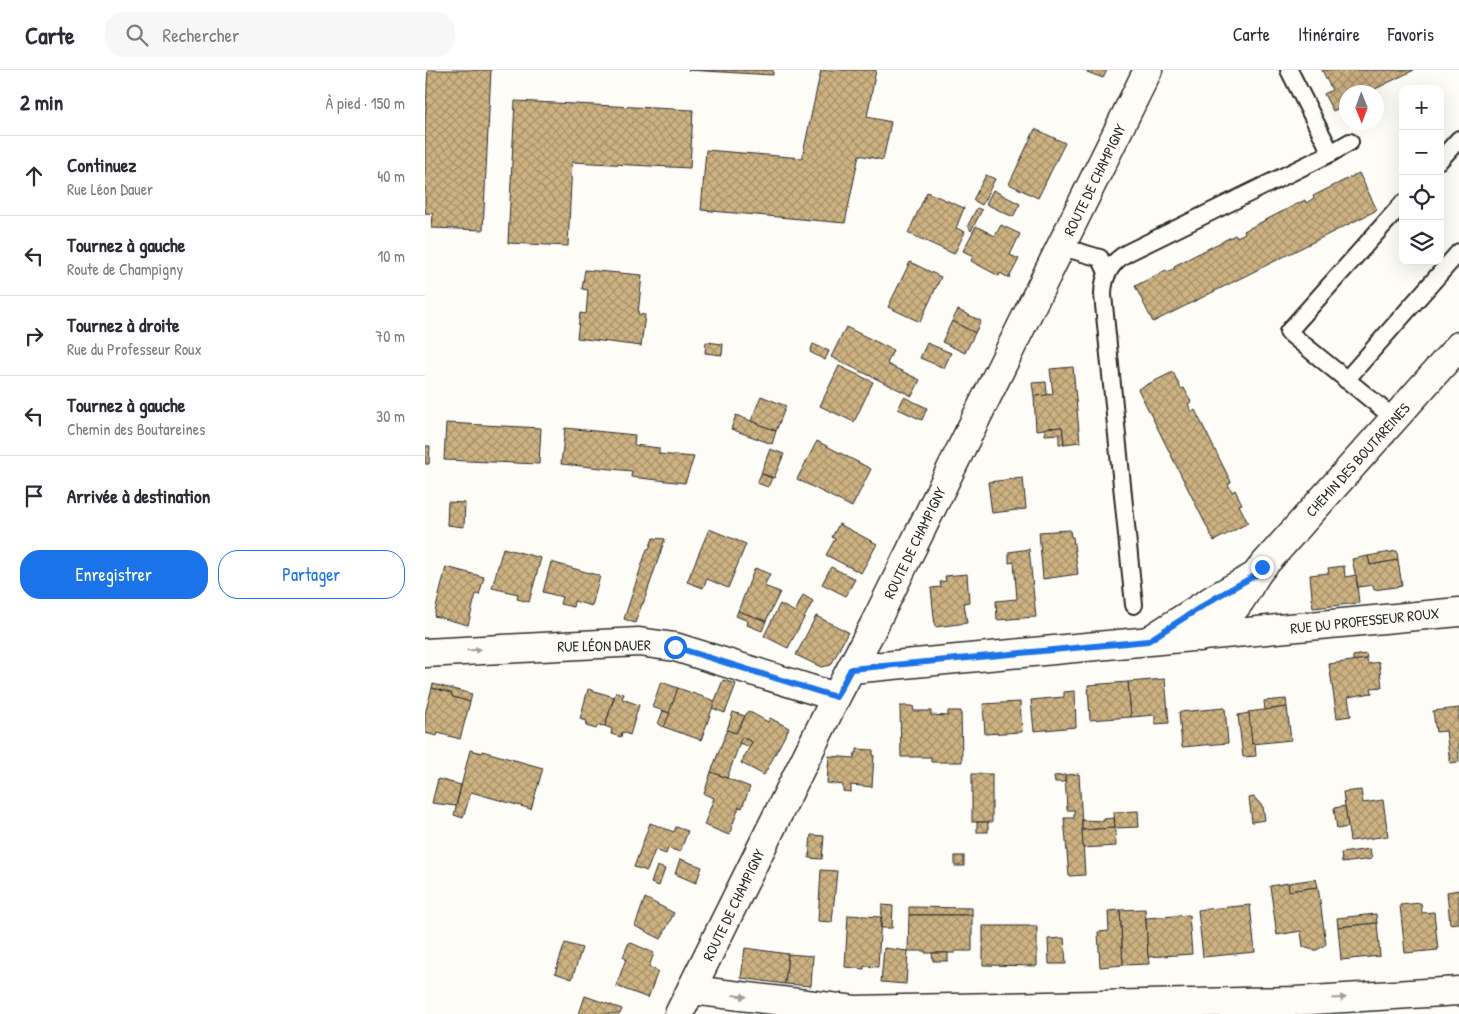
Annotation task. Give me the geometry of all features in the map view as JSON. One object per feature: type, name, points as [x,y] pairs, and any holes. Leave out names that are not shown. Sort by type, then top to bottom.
[{"type":"street","name":"ROUTE DE CHAMPIGNY","points":[[679,1014],[1062,247],[1148,70]]},
{"type":"street","name":"CHEMIN DES BOUTAREINES","points":[[1148,641],[1225,604],[1256,575],[1459,346]]},
{"type":"street","name":"RUE DU PROFESSEUR ROUX","points":[[1225,604],[1272,630]]},
{"type":"street","name":"CHEMIN DES BOUTAREINES","points":[[1200,637],[1216,626],[1225,604]]},
{"type":"street","name":"RUE DU PROFESSEUR ROUX","points":[[851,669],[1459,612]]},
{"type":"street","name":"RUE LÉON DAUER","points":[[425,653],[639,642],[675,647],[836,697]]},
{"type":"street","points":[[692,990],[855,1010],[1296,1001],[1459,991]]},
{"type":"lane","points":[[1289,70],[1331,152]]},
{"type":"lane","points":[[1444,156],[1459,139]]},
{"type":"lane","points":[[1134,605],[1103,295],[1107,272],[1119,258],[1127,253],[1349,142]]},
{"type":"lane","points":[[1395,419],[1288,332],[1399,207]]},
{"type":"lane","points":[[1062,247],[1100,258],[1107,272]]},
{"type":"lane","points":[[1346,380],[1459,252]]},
{"type":"building","points":[[428,70],[491,70],[483,230],[432,228],[433,214],[425,213],[425,123]]},
{"type":"building","points":[[688,70],[773,70],[773,75]]},
{"type":"building","points":[[821,70],[876,70],[867,117],[891,122],[883,160],[859,155],[845,223],[701,210],[706,150],[802,158]]},
{"type":"building","points":[[1088,70],[1107,70],[1103,78],[1087,72]]},
{"type":"building","points":[[1322,70],[1414,70],[1383,85],[1339,85],[1339,108],[1333,111],[1324,94],[1332,90]]},
{"type":"building","points":[[515,101],[693,110],[690,168],[572,162],[568,246],[508,243]]},
{"type":"building","points":[[1035,129],[1065,143],[1038,198],[1009,184]]},
{"type":"building","points":[[1359,173],[1377,210],[1153,322],[1135,286],[1166,270],[1167,272],[1175,268],[1174,266],[1235,235],[1237,237],[1245,233],[1244,231],[1305,200],[1306,203],[1314,198],[1313,196]]},
{"type":"building","points":[[986,175],[995,179],[982,205],[973,200]]},
{"type":"building","points":[[993,190],[1020,204],[1013,217],[986,204]]},
{"type":"building","points":[[927,192],[964,208],[956,228],[965,232],[954,254],[908,233]]},
{"type":"building","points":[[977,208],[982,210],[971,231],[968,225]]},
{"type":"building","points":[[1001,225],[1020,234],[1010,255],[1019,259],[1009,278],[1000,273],[999,276],[971,261],[973,256],[963,251],[976,226],[995,236]]},
{"type":"building","points":[[910,262],[941,277],[920,322],[888,307]]},
{"type":"building","points":[[585,270],[642,275],[638,314],[645,315],[641,346],[577,338],[580,313],[586,314],[588,290],[582,289]]},
{"type":"building","points":[[958,310],[981,321],[975,333],[952,321]]},
{"type":"building","points":[[952,321],[975,333],[965,353],[942,342]]},
{"type":"building","points":[[846,327],[893,350],[887,364],[920,380],[912,396],[831,357]]},
{"type":"building","points":[[706,342],[723,344],[722,355],[705,353]]},
{"type":"building","points":[[927,343],[951,353],[944,368],[920,358]]},
{"type":"building","points":[[813,344],[829,351],[825,360],[810,352]]},
{"type":"building","points":[[839,366],[873,382],[854,422],[820,406]]},
{"type":"building","points":[[1073,367],[1080,442],[1064,444],[1062,427],[1036,430],[1034,396],[1053,394],[1050,369]]},
{"type":"building","points":[[1173,372],[1181,389],[1184,388],[1191,402],[1188,404],[1192,412],[1195,410],[1231,482],[1228,484],[1232,492],[1235,490],[1242,504],[1239,505],[1248,523],[1214,541],[1138,389]]},
{"type":"building","points":[[1046,382],[1047,395],[1034,396],[1032,383]]},
{"type":"building","points":[[761,396],[786,406],[776,431],[751,421]]},
{"type":"building","points":[[904,397],[927,408],[922,420],[898,409]]},
{"type":"building","points":[[736,415],[776,431],[772,444],[731,429]]},
{"type":"building","points":[[446,423],[541,428],[539,464],[444,460]]},
{"type":"building","points":[[1062,427],[1064,444],[1059,444],[1059,434],[1045,435],[1045,428]]},
{"type":"building","points":[[565,428],[635,435],[634,445],[659,448],[659,454],[694,457],[685,483],[631,477],[632,471],[561,464]]},
{"type":"building","points":[[817,441],[871,469],[852,507],[797,479]]},
{"type":"building","points":[[425,446],[430,446],[429,464],[425,464]]},
{"type":"building","points":[[770,449],[784,454],[774,478],[761,473]]},
{"type":"building","points":[[761,474],[772,478],[768,487],[757,483]]},
{"type":"building","points":[[1023,478],[1026,509],[992,513],[988,482]]},
{"type":"building","points":[[448,502],[465,503],[464,527],[447,525]]},
{"type":"building","points":[[839,524],[877,544],[861,573],[826,555],[835,539],[832,537]]},
{"type":"building","points":[[709,529],[746,544],[728,588],[707,579],[703,588],[687,582]]},
{"type":"building","points":[[1070,530],[1071,537],[1073,537],[1078,574],[1043,579],[1039,532]]},
{"type":"building","points":[[653,538],[665,539],[635,623],[624,619],[647,549],[649,549]]},
{"type":"building","points":[[503,548],[541,558],[529,602],[517,599],[518,594],[492,588]]},
{"type":"building","points":[[1029,549],[1036,617],[997,620],[996,601],[1017,599],[1014,562],[1009,563],[1009,552]]},
{"type":"building","points":[[1397,551],[1398,560],[1370,565],[1368,556]]},
{"type":"building","points":[[1368,556],[1370,565],[1398,560],[1402,586],[1374,590],[1373,585],[1358,587],[1352,559]]},
{"type":"building","points":[[551,562],[600,576],[592,606],[574,601],[573,607],[560,604],[562,597],[543,592]]},
{"type":"building","points":[[1344,566],[1345,577],[1356,575],[1359,603],[1313,608],[1310,575],[1329,573],[1328,568]]},
{"type":"building","points":[[446,567],[484,577],[479,595],[476,594],[468,625],[434,616]]},
{"type":"building","points":[[831,567],[855,579],[846,596],[822,584]]},
{"type":"building","points":[[755,568],[770,574],[764,586],[780,592],[766,621],[738,611]]},
{"type":"building","points":[[967,574],[969,602],[964,603],[967,623],[935,627],[931,588],[941,587],[940,582],[946,581],[945,576]]},
{"type":"building","points":[[803,595],[813,601],[788,648],[764,636],[780,604],[795,612]]},
{"type":"building","points":[[738,611],[766,621],[762,631],[747,625],[748,621],[736,616]]},
{"type":"building","points":[[816,616],[848,632],[831,665],[821,667],[796,655]]},
{"type":"building","points":[[1366,654],[1367,659],[1353,661],[1353,656]]},
{"type":"building","points":[[1367,659],[1368,664],[1379,662],[1382,687],[1371,688],[1372,693],[1348,697],[1351,716],[1337,718],[1329,664]]},
{"type":"building","points":[[1165,679],[1169,723],[1155,724],[1155,715],[1131,717],[1128,682]]},
{"type":"building","points":[[723,680],[736,684],[725,713],[712,708]]},
{"type":"building","points":[[661,682],[678,688],[670,713],[652,707]]},
{"type":"building","points":[[1128,682],[1131,717],[1090,720],[1088,685]]},
{"type":"building","points":[[433,684],[472,694],[470,702],[453,697],[451,693],[432,688]]},
{"type":"building","points":[[432,688],[451,693],[453,697],[470,702],[460,739],[438,733],[437,736],[425,733],[425,714]]},
{"type":"building","points":[[678,688],[715,701],[701,740],[664,727]]},
{"type":"building","points":[[588,689],[614,697],[605,726],[598,725],[596,729],[586,726],[587,721],[580,719]]},
{"type":"building","points":[[1075,691],[1076,727],[1034,731],[1031,700],[1064,697],[1064,692]]},
{"type":"building","points":[[616,692],[624,694],[622,699],[639,705],[630,735],[622,732],[621,737],[611,734],[612,729],[605,726]]},
{"type":"building","points":[[1286,699],[1287,707],[1265,710],[1264,701]]},
{"type":"building","points":[[1020,702],[1022,732],[985,734],[983,704]]},
{"type":"building","points":[[900,706],[913,706],[914,711],[931,711],[931,715],[948,716],[948,711],[961,711],[962,762],[931,762],[931,757],[901,757]]},
{"type":"building","points":[[1287,707],[1291,740],[1252,744],[1248,712]]},
{"type":"building","points":[[1225,708],[1228,743],[1182,747],[1179,712]]},
{"type":"building","points":[[1459,708],[1459,762],[1450,763],[1446,731],[1436,732],[1433,711]]},
{"type":"building","points":[[663,711],[670,713],[664,727],[658,724]]},
{"type":"building","points":[[748,711],[768,722],[770,718],[789,728],[764,775],[741,763],[752,742],[742,737],[727,778],[711,772],[727,730],[736,733]]},
{"type":"building","points":[[733,712],[745,716],[736,733],[727,730]]},
{"type":"building","points":[[1249,713],[1252,744],[1255,744],[1256,756],[1243,757],[1238,715]]},
{"type":"building","points":[[742,737],[752,742],[750,747],[739,743]]},
{"type":"building","points":[[857,749],[873,750],[872,787],[851,785],[851,792],[843,791],[843,785],[827,783],[829,756],[854,758]]},
{"type":"building","points":[[470,750],[482,753],[482,751],[543,768],[531,809],[471,792],[463,818],[454,815]]},
{"type":"building","points":[[711,772],[750,787],[742,808],[739,807],[729,835],[704,825],[714,798],[704,794]]},
{"type":"building","points":[[972,774],[992,774],[992,822],[972,822]]},
{"type":"building","points":[[1079,774],[1085,875],[1069,876],[1064,818],[1074,818],[1074,810],[1067,810],[1065,775]]},
{"type":"building","points":[[1065,775],[1065,782],[1055,782],[1054,776]]},
{"type":"building","points":[[438,779],[461,785],[456,806],[432,803]]},
{"type":"building","points":[[1361,790],[1363,803],[1383,800],[1388,836],[1350,841],[1343,792]]},
{"type":"building","points":[[1254,797],[1263,807],[1265,820],[1252,822],[1249,798]]},
{"type":"building","points":[[1345,806],[1348,827],[1337,829],[1334,808]]},
{"type":"building","points":[[1138,811],[1139,827],[1115,828],[1114,812]]},
{"type":"building","points":[[1114,818],[1115,828],[1082,830],[1082,820],[1104,821],[1104,819]]},
{"type":"building","points":[[977,822],[988,822],[988,832],[977,832]]},
{"type":"building","points":[[650,823],[674,832],[676,827],[688,831],[680,852],[668,848],[666,854],[655,850],[647,871],[634,867]]},
{"type":"building","points":[[1115,828],[1116,846],[1083,848],[1082,830]]},
{"type":"building","points":[[811,835],[824,836],[822,859],[809,858]]},
{"type":"building","points":[[1370,849],[1372,859],[1342,863],[1341,853]]},
{"type":"building","points":[[955,856],[964,856],[964,866],[955,866]]},
{"type":"building","points":[[680,859],[702,867],[696,883],[675,874]]},
{"type":"building","points":[[657,866],[665,869],[659,886],[651,883]]},
{"type":"building","points":[[821,870],[837,871],[832,922],[818,921]]},
{"type":"building","points":[[1316,879],[1318,887],[1289,891],[1288,883]]},
{"type":"building","points":[[1288,883],[1289,891],[1318,887],[1326,944],[1317,950],[1303,947],[1301,931],[1277,935],[1270,886]]},
{"type":"building","points":[[1459,890],[1459,923],[1450,924],[1447,892]]},
{"type":"building","points":[[645,898],[674,913],[661,939],[635,926]]},
{"type":"building","points":[[1421,903],[1422,913],[1434,912],[1438,950],[1405,953],[1400,905]]},
{"type":"building","points":[[882,905],[893,906],[892,928],[881,928]]},
{"type":"building","points":[[1250,905],[1255,952],[1203,957],[1198,910]]},
{"type":"building","points":[[909,907],[972,908],[972,915],[909,915]]},
{"type":"building","points":[[1145,909],[1149,964],[1123,965],[1120,910]]},
{"type":"building","points":[[1120,910],[1123,965],[1100,967],[1098,932],[1109,931],[1108,911]]},
{"type":"building","points":[[1376,914],[1377,923],[1338,927],[1337,918]]},
{"type":"building","points":[[848,915],[881,917],[878,967],[864,966],[864,969],[845,967]]},
{"type":"building","points":[[909,915],[972,915],[972,951],[925,953],[925,951],[908,951]]},
{"type":"building","points":[[1189,915],[1192,954],[1148,957],[1146,918]]},
{"type":"building","points":[[1377,923],[1380,956],[1341,960],[1338,927]]},
{"type":"building","points":[[983,926],[1037,926],[1037,966],[983,965]]},
{"type":"building","points":[[1064,938],[1066,964],[1049,964],[1048,939]]},
{"type":"building","points":[[629,942],[654,953],[649,967],[658,971],[648,998],[616,986],[626,959],[623,957]]},
{"type":"building","points":[[565,943],[582,948],[572,979],[555,973]]},
{"type":"building","points":[[745,948],[788,954],[785,984],[741,978]]},
{"type":"building","points":[[884,948],[908,951],[906,984],[881,982]]},
{"type":"building","points":[[932,953],[948,953],[948,961],[933,961]]},
{"type":"building","points":[[788,954],[813,956],[811,986],[785,984]]},
{"type":"building","points":[[585,996],[622,1009],[620,1014],[579,1014]]},
{"type":"route","points":[[675,647],[836,697],[851,669],[1148,641],[1215,598],[1256,575],[1262,567]]}]
